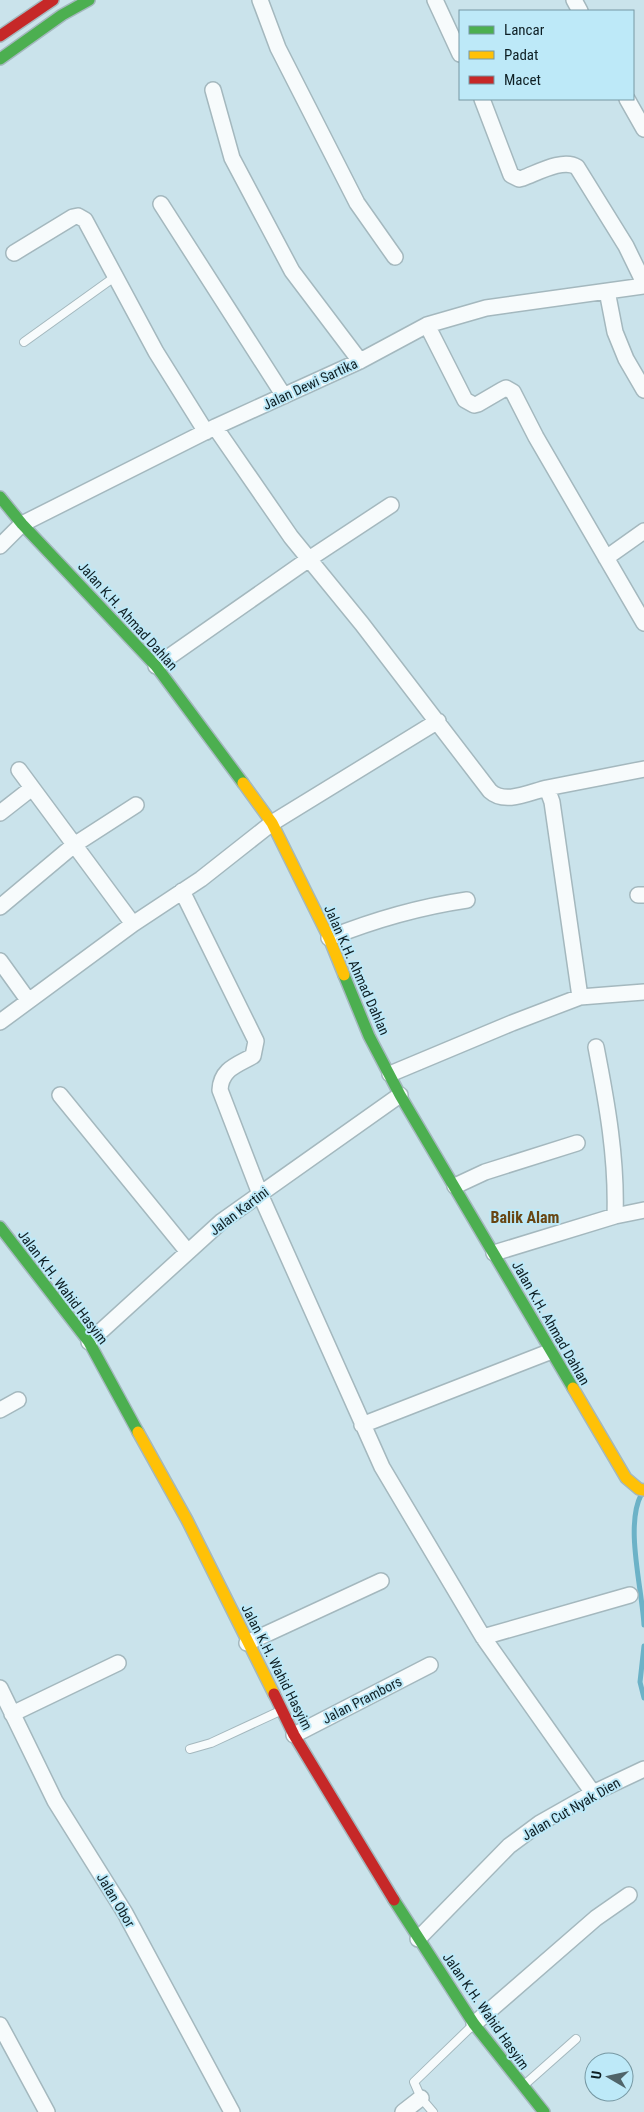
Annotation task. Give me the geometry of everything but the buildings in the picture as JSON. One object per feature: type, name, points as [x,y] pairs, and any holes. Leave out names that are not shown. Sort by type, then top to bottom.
[{"type":"street","points":[[0,36],[53,0]]},
{"type":"street","points":[[0,58],[62,15],[89,0]]},
{"type":"street","points":[[260,0],[278,48],[358,203],[395,257]]},
{"type":"street","points":[[435,0],[459,52]]},
{"type":"street","points":[[30,16],[38,32]]},
{"type":"street","points":[[213,90],[232,158],[292,271],[360,361]]},
{"type":"street","points":[[482,100],[511,175],[518,179],[558,165],[571,164],[577,167],[626,246],[644,285]]},
{"type":"street","points":[[628,100],[644,128]]},
{"type":"street","points":[[161,204],[284,396]]},
{"type":"street","points":[[14,253],[66,221],[78,216],[85,220],[156,352],[210,429],[308,559],[438,721],[493,795],[511,797],[644,769]]},
{"type":"street","name":"Jalan Dewi Sartika","points":[[0,546],[22,524],[210,429],[360,361],[427,325],[486,308],[644,285]]},
{"type":"street","points":[[607,291],[615,332],[626,359],[644,390]]},
{"type":"street","points":[[427,325],[465,400],[474,405],[506,388],[513,392],[536,437],[644,623]]},
{"type":"street","name":"Jalan K.H. Ahmad Dahlan","points":[[0,497],[22,524],[156,666],[272,823],[329,938],[369,1036],[400,1095],[626,1478],[641,1490]]},
{"type":"street","points":[[156,666],[308,559],[391,505]]},
{"type":"street","points":[[606,558],[644,531]]},
{"type":"street","points":[[0,1022],[133,924],[182,891],[272,823],[438,721]]},
{"type":"street","points":[[19,770],[133,924]]},
{"type":"street","points":[[0,813],[32,788]]},
{"type":"street","points":[[547,788],[552,802],[580,997]]},
{"type":"street","points":[[0,907],[74,845],[136,805]]},
{"type":"street","points":[[182,891],[256,1041],[253,1056],[224,1072],[220,1080],[220,1090],[260,1194],[362,1425],[382,1468],[483,1637],[593,1793]]},
{"type":"street","points":[[329,938],[370,922],[429,905],[467,900]]},
{"type":"street","points":[[0,961],[28,1000]]},
{"type":"street","points":[[390,1074],[512,1022],[580,997],[644,992]]},
{"type":"street","points":[[596,1047],[610,1117],[616,1194],[615,1216]]},
{"type":"street","points":[[60,1095],[188,1252]]},
{"type":"street","name":"Jalan Kartini","points":[[89,1342],[222,1222],[400,1095]]},
{"type":"street","points":[[455,1186],[485,1172],[577,1143]]},
{"type":"street","points":[[494,1253],[615,1216],[644,1210]]},
{"type":"street","name":"Jalan K.H. Wahid Hasyim","points":[[0,1227],[89,1342],[187,1520],[247,1644],[294,1735],[418,1939],[474,2024],[522,2087],[544,2112]]},
{"type":"street","points":[[362,1425],[550,1352]]},
{"type":"street","points":[[0,1410],[18,1400]]},
{"type":"street","points":[[247,1644],[380,1581]]},
{"type":"street","points":[[483,1637],[630,1596]]},
{"type":"street","points":[[12,1714],[118,1663]]},
{"type":"street","name":"Jalan Prambors","points":[[294,1735],[430,1665]]},
{"type":"street","name":"Jalan Obor","points":[[0,1688],[55,1800],[125,1913],[232,2112]]},
{"type":"street","name":"Jalan Cut Nyak Dien","points":[[418,1939],[508,1846],[540,1823],[593,1793],[644,1769]]},
{"type":"street","points":[[474,2024],[596,1918],[628,1895]]},
{"type":"street","points":[[0,2025],[47,2112]]},
{"type":"street","points":[[403,2112],[421,2098]]},
{"type":"lane","points":[[24,342],[116,276]]},
{"type":"lane","points":[[190,1749],[211,1743],[282,1710]]},
{"type":"lane","points":[[433,2112],[421,2098],[415,2086],[417,2078],[474,2024]]},
{"type":"lane","points":[[522,2087],[576,2039]]},
{"type":"waterway","points":[[641,1495],[636,1508],[634,1540],[644,1625]]},
{"type":"waterway","points":[[644,1646],[640,1682],[644,1698]]},
{"type":"traffic: fast","points":[[0,59],[62,15],[89,0]]},
{"type":"traffic: fast","points":[[0,497],[22,524],[156,666],[243,783]]},
{"type":"traffic: fast","points":[[344,975],[369,1036],[400,1095],[573,1388]]},
{"type":"traffic: fast","points":[[0,1227],[89,1342],[138,1432]]},
{"type":"traffic: fast","points":[[394,1900],[474,2024],[544,2112]]},
{"type":"traffic: slow","points":[[243,783],[272,823],[329,938],[344,975]]},
{"type":"traffic: slow","points":[[573,1388],[626,1478],[639,1489],[644,1490]]},
{"type":"traffic: slow","points":[[138,1432],[187,1520],[274,1694]]},
{"type":"traffic: jam","points":[[0,36],[53,0]]},
{"type":"traffic: jam","points":[[274,1694],[294,1735],[394,1900]]},
{"type":"district","name":"Balik Alam","points":[[525,1217]]}]
